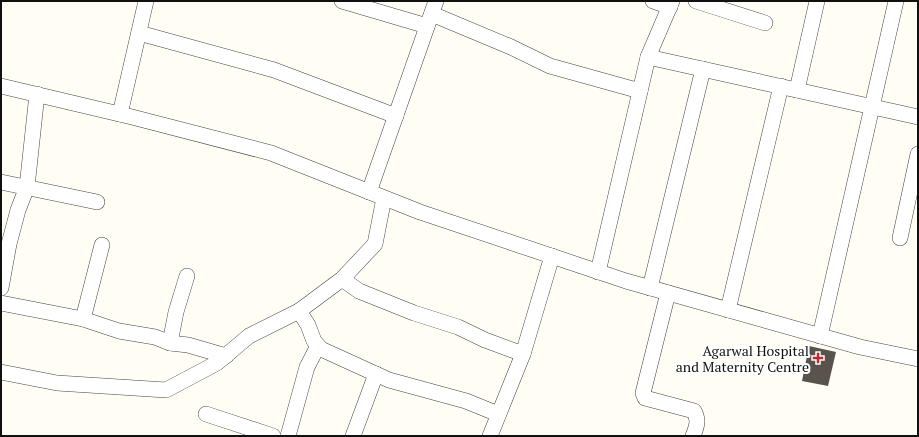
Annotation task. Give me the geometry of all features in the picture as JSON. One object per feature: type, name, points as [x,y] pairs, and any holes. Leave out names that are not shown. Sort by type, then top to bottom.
[{"type":"street","points":[[120,114],[146,1]]},
{"type":"street","points":[[342,1],[432,13],[511,47],[550,66],[640,91]]},
{"type":"street","points":[[598,272],[648,57],[671,4],[653,1]]},
{"type":"street","points":[[696,1],[764,23]]},
{"type":"street","points":[[797,90],[817,1]]},
{"type":"street","points":[[820,336],[896,1]]},
{"type":"street","points":[[369,192],[432,13]]},
{"type":"street","points":[[139,32],[274,70],[396,116]]},
{"type":"street","points":[[648,57],[918,117]]},
{"type":"street","points":[[650,288],[703,69]]},
{"type":"street","points":[[1,86],[120,114],[271,153],[420,212],[598,272],[860,347],[918,359]]},
{"type":"street","points":[[728,310],[781,86]]},
{"type":"street","points":[[1,288],[10,237],[27,187],[37,94]]},
{"type":"street","points":[[900,238],[918,154]]},
{"type":"street","points":[[1,182],[97,202]]},
{"type":"street","points":[[1,372],[57,383],[166,390],[217,363],[249,336],[298,311],[342,279],[375,244],[384,198]]},
{"type":"street","points":[[83,320],[102,245]]},
{"type":"street","points":[[490,436],[523,354],[537,302],[552,256]]},
{"type":"street","points":[[170,343],[176,312],[187,276]]},
{"type":"street","points":[[342,279],[359,291],[414,314],[458,327],[485,340],[523,354]]},
{"type":"street","points":[[668,293],[643,393],[645,398],[694,411],[698,424],[694,436]]},
{"type":"street","points":[[1,303],[83,320],[119,331],[155,337],[170,343],[188,345],[226,356]]},
{"type":"street","points":[[298,311],[308,325],[314,341],[321,349],[389,380],[466,401],[498,414]]},
{"type":"street","points":[[288,436],[307,367],[318,346]]},
{"type":"street","points":[[353,436],[376,374]]},
{"type":"street","points":[[206,414],[273,436]]},
{"type":"building","points":[[809,346],[836,352],[828,386],[802,381]]},
{"type":"place","name":"Agarwal Hospital and Maternity Centre","points":[[818,358]]}]
